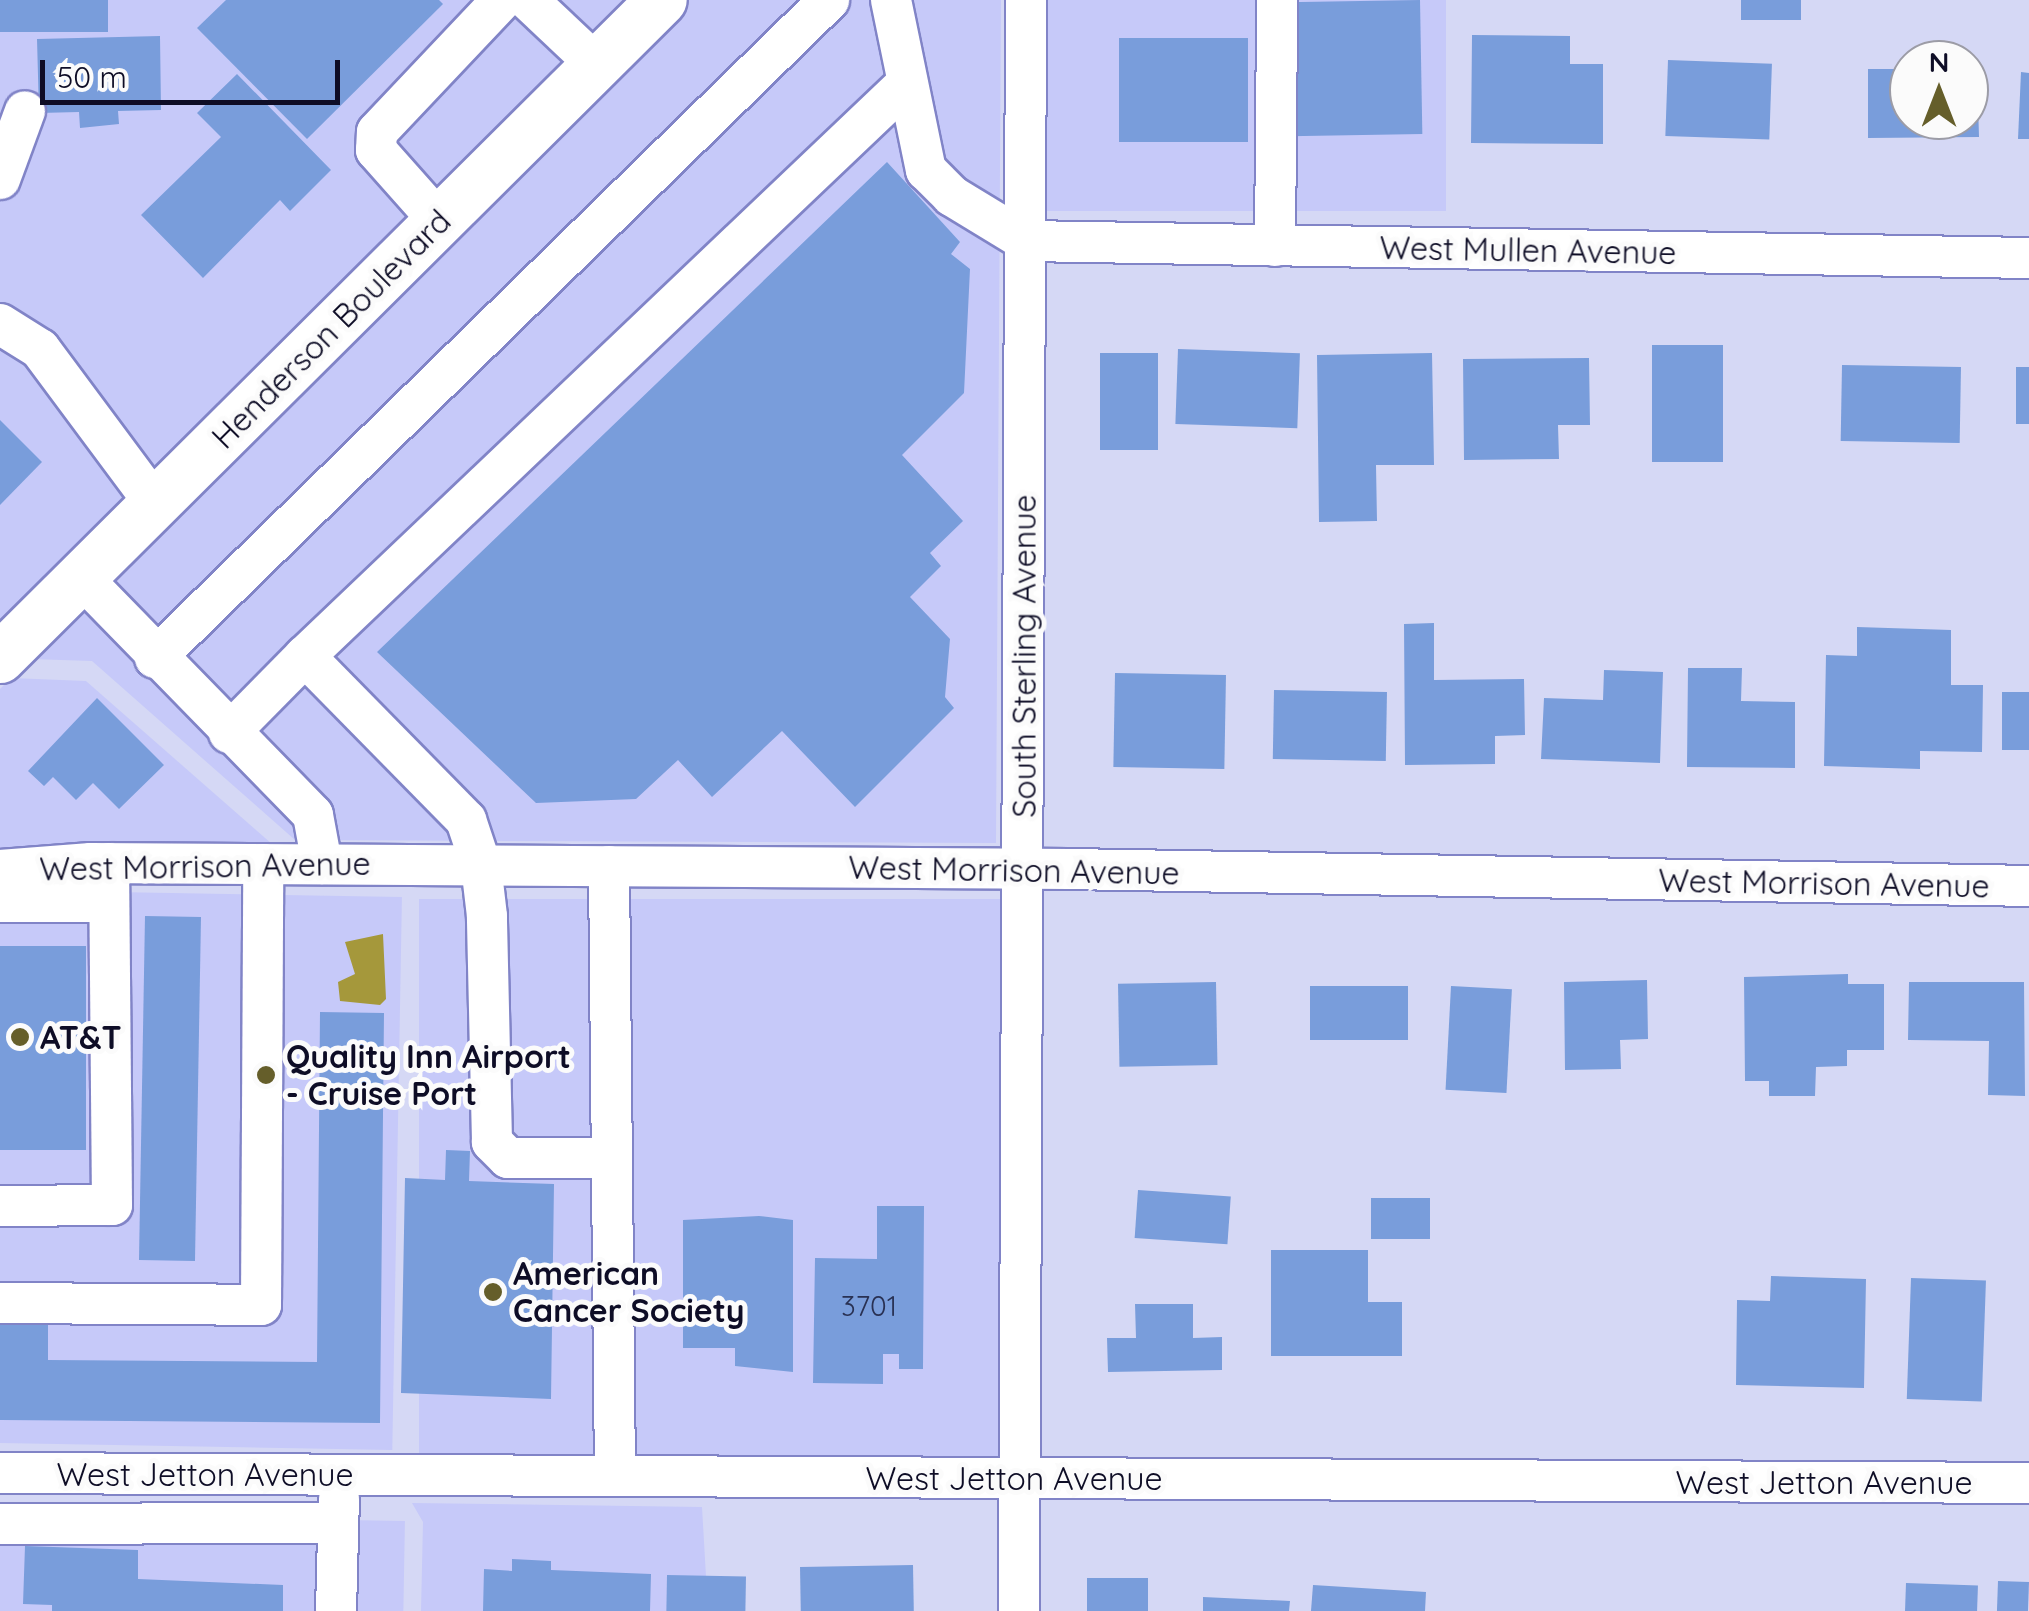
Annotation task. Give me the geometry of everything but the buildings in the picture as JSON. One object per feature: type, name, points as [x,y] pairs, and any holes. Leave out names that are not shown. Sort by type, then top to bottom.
[{"type":"main road","name":"Henderson Boulevard","points":[[0,658],[662,0]]},
{"type":"street","points":[[440,221],[376,150],[377,132],[502,0]]},
{"type":"street","points":[[528,0],[597,65]]},
{"type":"street","points":[[155,658],[829,0]]},
{"type":"street","points":[[891,0],[904,85],[926,170],[952,196],[1026,241]]},
{"type":"street","name":"South Sterling Avenue","points":[[1018,1611],[1026,0]]},
{"type":"street","points":[[1275,246],[1277,0]]},
{"type":"street","points":[[229,733],[904,85]]},
{"type":"street","points":[[0,179],[25,111]]},
{"type":"street","name":"West Mullen Avenue","points":[[1026,241],[2029,258]]},
{"type":"street","points":[[0,324],[40,349],[155,504]]},
{"type":"street","points":[[81,577],[155,658],[313,814],[322,864]]},
{"type":"street","points":[[305,656],[466,820],[482,865],[492,1142],[508,1158],[612,1158]]},
{"type":"street","points":[[0,1303],[261,1305],[263,864]]},
{"type":"street","name":"West Morrison Avenue","points":[[0,870],[109,882],[263,864],[322,864],[1022,869],[2029,886]]},
{"type":"street","points":[[609,866],[614,1476]]},
{"type":"street","points":[[0,902],[109,882],[112,1205],[0,1206]]},
{"type":"street","name":"West Jetton Avenue","points":[[0,1473],[2029,1483]]},
{"type":"street","points":[[336,1611],[341,1475]]},
{"type":"street","points":[[0,1524],[338,1524]]},
{"type":"shaded area","points":[[0,0],[1001,0],[996,843],[295,840],[92,661],[0,658]]},
{"type":"shaded area","points":[[1047,0],[1446,0],[1446,211],[1047,211]]},
{"type":"shaded area","points":[[11,678],[86,681],[280,851],[0,849],[0,689]]},
{"type":"shaded area","name":"Quality Inn Airport - Cruise Port","points":[[0,890],[402,897],[392,1450],[0,1443]]},
{"type":"shaded area","points":[[419,899],[1000,899],[1000,1456],[419,1456]]},
{"type":"shaded area","points":[[383,934],[386,999],[380,1005],[340,1001],[338,982],[355,974],[345,942]]},
{"type":"shaded area","points":[[412,1503],[702,1507],[708,1611],[421,1611],[423,1522]]},
{"type":"shaded area","points":[[0,1514],[405,1521],[403,1611],[0,1611]]},
{"type":"place","name":"AT&T","points":[[20,1037]]},
{"type":"place","name":"Quality Inn Airport - Cruise Port","points":[[266,1075]]},
{"type":"place","name":"American Cancer Society","points":[[493,1292]]}]
